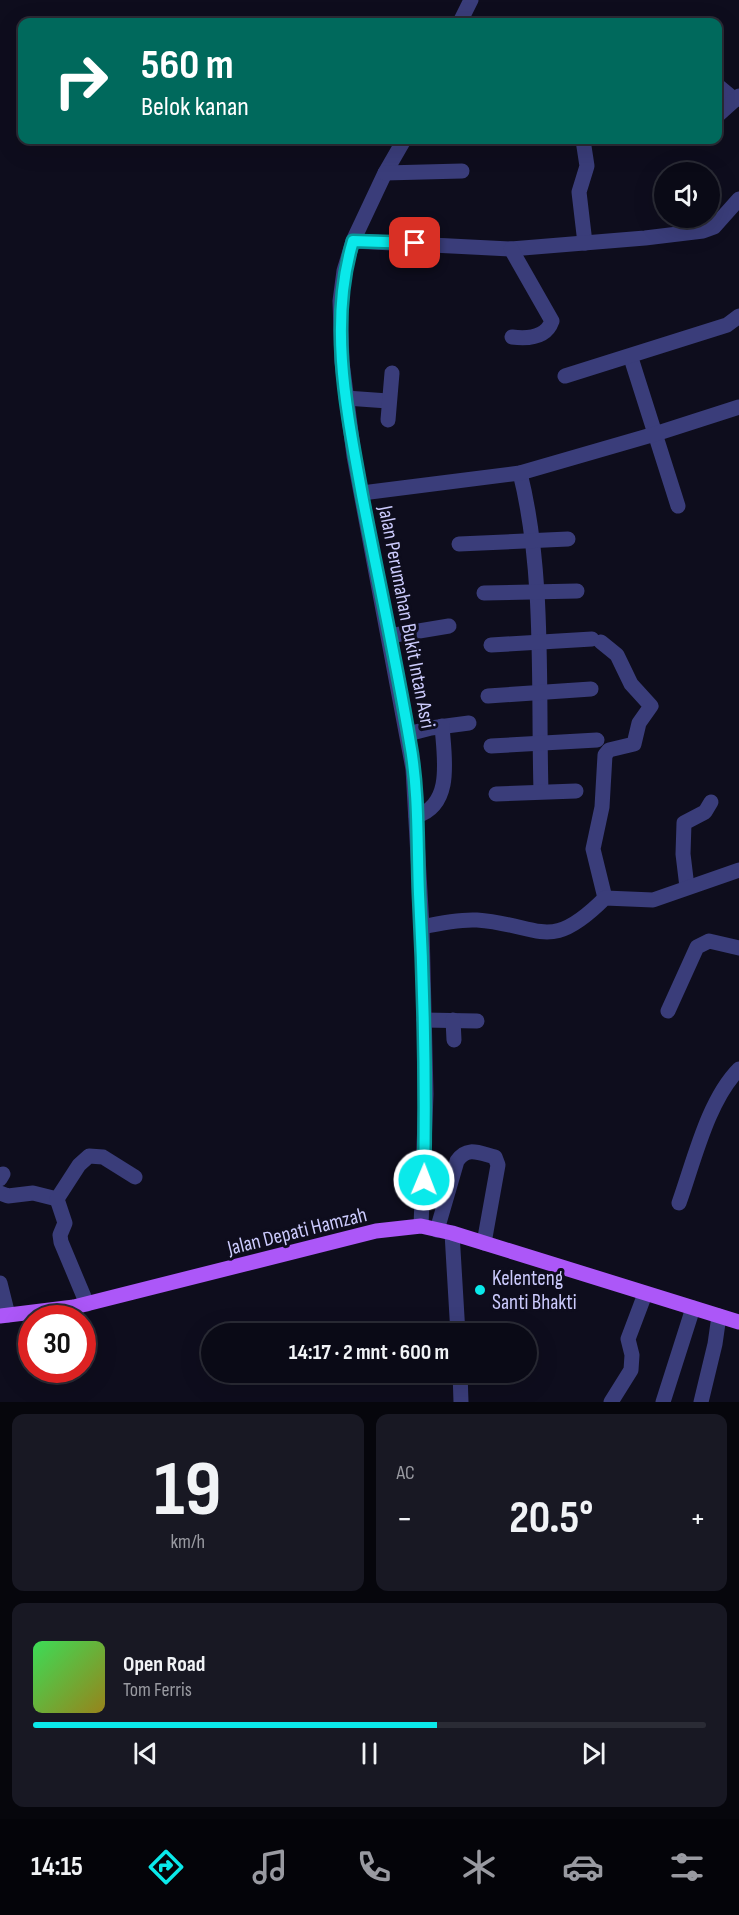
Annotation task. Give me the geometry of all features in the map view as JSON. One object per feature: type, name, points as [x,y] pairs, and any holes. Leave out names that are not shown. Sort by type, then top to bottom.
[{"type":"main road","name":"Jalan Depati Hamzah","points":[[4,1316],[87,1304],[376,1231],[421,1226],[452,1233],[739,1322]]},
{"type":"street","points":[[462,18],[471,0]]},
{"type":"street","points":[[722,88],[737,98],[722,112]]},
{"type":"street","name":"Jalan Perumahan Bukit Intan Asri","points":[[402,144],[385,173],[353,241],[344,271],[340,301],[346,398],[408,734],[416,816],[422,927],[426,1094],[421,1226]]},
{"type":"street","points":[[584,144],[587,166],[579,192],[585,243]]},
{"type":"street","points":[[385,173],[462,171]]},
{"type":"street","points":[[353,241],[511,249],[703,231],[722,221],[739,199]]},
{"type":"street","points":[[511,249],[552,321],[547,330],[538,336],[512,337]]},
{"type":"street","points":[[565,376],[631,358],[728,326],[739,316]]},
{"type":"street","points":[[631,358],[678,506]]},
{"type":"street","points":[[388,420],[392,373]]},
{"type":"street","points":[[346,398],[388,401]]},
{"type":"street","points":[[362,493],[520,473],[656,434],[739,406]]},
{"type":"street","points":[[520,473],[533,540],[541,791]]},
{"type":"street","points":[[459,544],[568,539]]},
{"type":"street","points":[[484,594],[577,591]]},
{"type":"street","points":[[389,636],[449,626]]},
{"type":"street","points":[[491,645],[597,641],[617,655],[631,684],[651,706],[639,723],[639,736],[634,744],[609,750],[605,755],[602,807],[592,849],[605,898]]},
{"type":"street","points":[[488,696],[591,689]]},
{"type":"street","points":[[408,734],[442,726],[469,723]]},
{"type":"street","points":[[416,816],[430,809],[440,797],[444,762],[442,726]]},
{"type":"street","points":[[491,746],[540,741],[597,740]]},
{"type":"street","points":[[496,794],[576,791]]},
{"type":"street","points":[[687,887],[683,854],[684,823],[705,812],[711,802]]},
{"type":"street","points":[[422,927],[476,920],[530,932],[554,932],[583,920],[605,898],[653,900],[739,870]]},
{"type":"street","points":[[668,1011],[697,946],[709,941],[739,948]]},
{"type":"street","points":[[424,1020],[477,1021]]},
{"type":"street","points":[[453,1020],[454,1040]]},
{"type":"street","points":[[679,1203],[716,1102],[739,1069]]},
{"type":"street","points":[[437,1230],[457,1161],[462,1153],[469,1151],[495,1157],[498,1165],[484,1243]]},
{"type":"street","points":[[57,1199],[79,1165],[89,1156],[103,1157],[135,1177]]},
{"type":"street","points":[[0,1193],[8,1196],[33,1193],[57,1199]]},
{"type":"street","points":[[57,1199],[65,1223],[60,1235],[61,1242],[87,1304]]},
{"type":"street","points":[[452,1233],[457,1323]]},
{"type":"street","points":[[0,1283],[4,1316]]},
{"type":"street","points":[[611,1402],[631,1370],[632,1355],[628,1338],[645,1294]]},
{"type":"street","points":[[663,1402],[693,1308]]},
{"type":"street","points":[[701,1402],[715,1344],[718,1316]]},
{"type":"street","points":[[460,1383],[461,1402]]},
{"type":"place","name":"Kelenteng Santi Bhakti","points":[[480,1290]]},
{"type":"route","points":[[415,243],[353,241],[344,271],[340,301],[342,362],[354,456],[410,743],[413,769],[422,927],[426,1094],[424,1180]]}]
